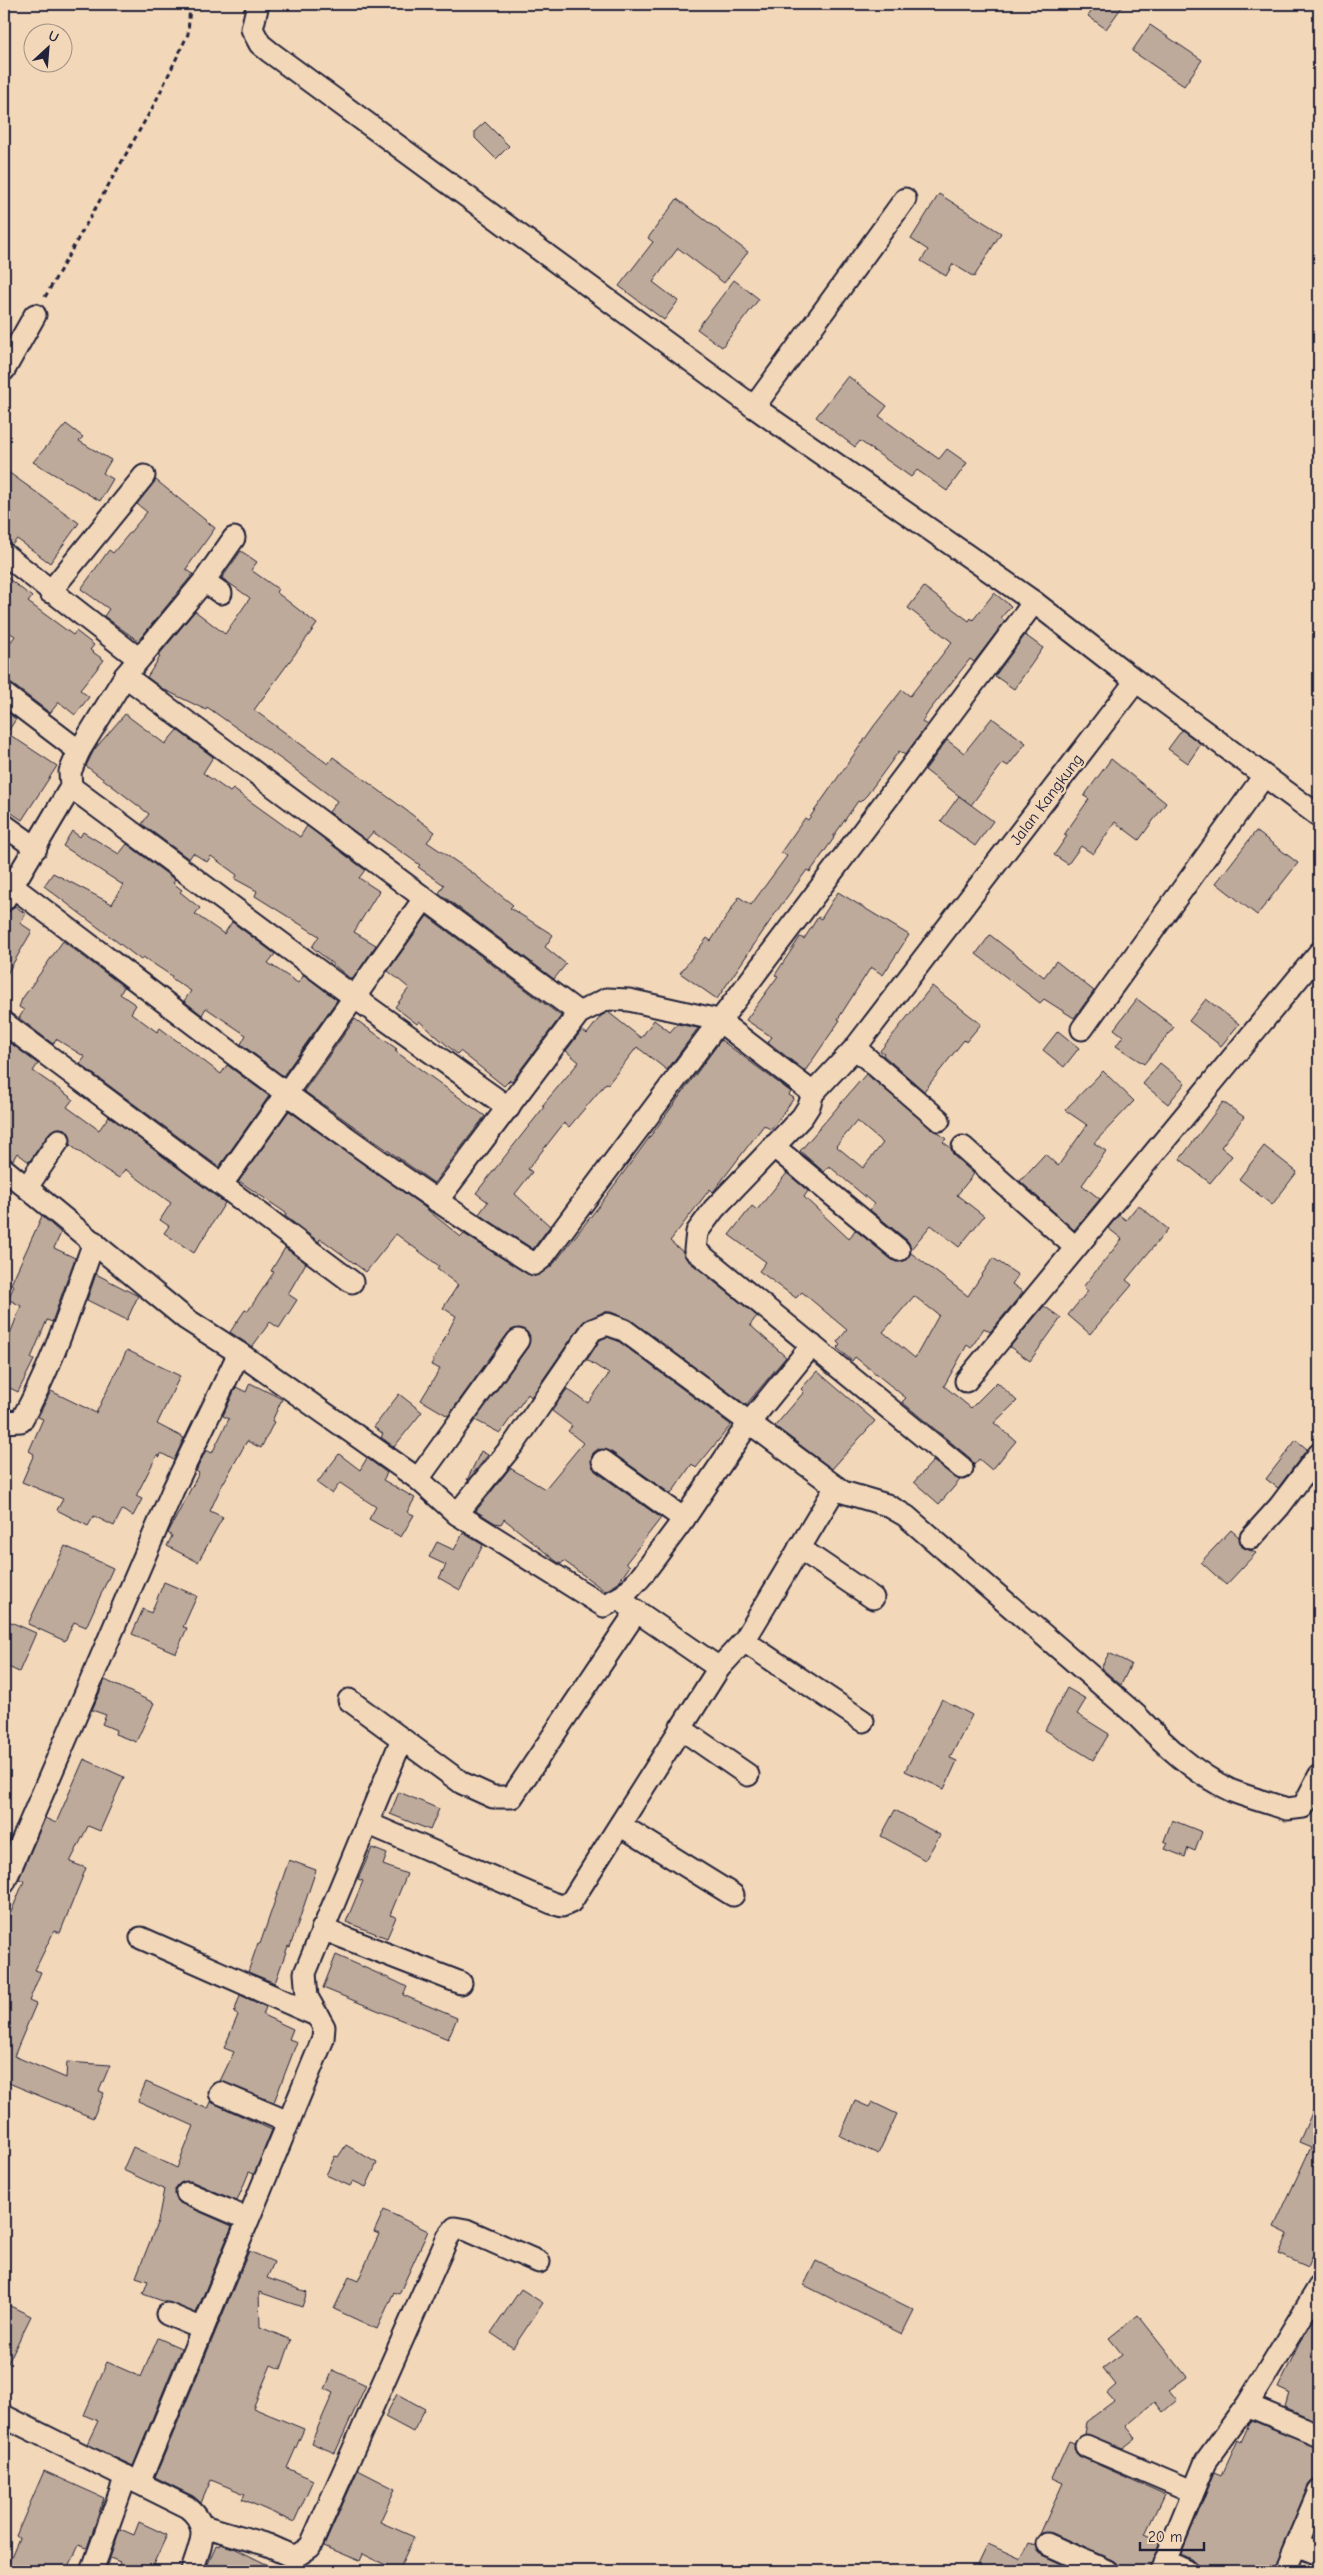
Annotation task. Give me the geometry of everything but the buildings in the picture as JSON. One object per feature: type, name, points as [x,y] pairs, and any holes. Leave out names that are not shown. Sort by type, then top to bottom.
[{"type":"street","points":[[258,4],[252,29],[260,44],[270,52],[754,407],[1034,602],[1136,681],[1319,816]]},
{"type":"street","points":[[754,407],[905,199]]},
{"type":"street","points":[[4,370],[35,315]]},
{"type":"street","points":[[50,592],[144,476]]},
{"type":"street","points":[[234,538],[204,581],[125,676],[79,751],[70,772],[71,787],[8,893],[437,1201],[534,1264],[542,1258],[718,1020],[878,814],[1034,602]]},
{"type":"street","points":[[4,554],[50,592],[140,659]]},
{"type":"street","points":[[204,581],[221,593]]},
{"type":"street","points":[[125,676],[579,1013]]},
{"type":"street","name":"Jalan Kangkung","points":[[812,1345],[695,1250],[697,1232],[708,1217],[802,1117],[809,1106],[813,1093],[855,1048],[1136,681]]},
{"type":"street","points":[[4,694],[79,751]]},
{"type":"street","points":[[1082,1029],[1264,776]]},
{"type":"street","points":[[71,787],[354,997],[509,1108]]},
{"type":"street","points":[[4,825],[36,848]]},
{"type":"street","points":[[222,1184],[424,899]]},
{"type":"street","points":[[966,1381],[1319,953]]},
{"type":"street","points":[[437,1201],[579,1013],[607,999],[629,1000],[718,1020],[813,1093]]},
{"type":"street","points":[[4,1024],[352,1282]]},
{"type":"street","points":[[855,1048],[939,1120]]},
{"type":"street","points":[[26,1187],[59,1140]]},
{"type":"street","points":[[773,1146],[899,1250]]},
{"type":"street","points":[[963,1147],[1075,1247]]},
{"type":"street","points":[[4,1169],[186,1319],[239,1353],[418,1478],[457,1514],[604,1606],[624,1595],[640,1578],[684,1519],[748,1424],[812,1345],[962,1468]]},
{"type":"street","points":[[4,1422],[21,1422],[31,1403],[60,1339],[94,1242]]},
{"type":"street","points":[[457,1514],[516,1441],[592,1330],[607,1324],[624,1330],[748,1424],[843,1492],[897,1509],[1136,1714],[1165,1744],[1205,1776],[1232,1791],[1296,1809],[1304,1808],[1319,1776]]},
{"type":"street","points":[[418,1478],[518,1340]]},
{"type":"street","points":[[4,1882],[173,1490],[239,1353]]},
{"type":"street","points":[[1251,1538],[1279,1507],[1319,1454]]},
{"type":"street","points":[[603,1461],[684,1519]]},
{"type":"street","points":[[367,1823],[552,1904],[562,1906],[571,1902],[719,1668],[744,1641],[836,1487]]},
{"type":"street","points":[[799,1548],[873,1598]]},
{"type":"street","points":[[617,1599],[719,1668]]},
{"type":"street","points":[[349,1700],[462,1783],[494,1797],[512,1797],[636,1612]]},
{"type":"street","points":[[744,1641],[863,1721]]},
{"type":"street","points":[[680,1728],[748,1775]]},
{"type":"street","points":[[92,2571],[132,2480],[203,2329],[323,2039],[324,2027],[307,1997],[305,1973],[322,1928],[402,1739]]},
{"type":"street","points":[[620,1825],[733,1894]]},
{"type":"street","points":[[322,1928],[461,1983]]},
{"type":"street","points":[[141,1938],[318,2016]]},
{"type":"street","points":[[220,2093],[288,2122]]},
{"type":"street","points":[[187,2193],[248,2219]]},
{"type":"street","points":[[203,2526],[268,2545],[295,2557],[304,2553],[310,2547],[448,2237],[455,2228],[466,2230],[539,2262]]},
{"type":"street","points":[[1188,2571],[1163,2566],[1192,2491],[1206,2461],[1247,2405],[1316,2301]]},
{"type":"street","points":[[167,2314],[203,2329]]},
{"type":"street","points":[[1247,2405],[1319,2435]]},
{"type":"street","points":[[4,2416],[187,2507],[198,2516],[203,2526],[192,2571]]},
{"type":"street","points":[[1086,2446],[1192,2491]]},
{"type":"street","points":[[1285,2571],[1319,2492]]},
{"type":"street","points":[[1046,2544],[1107,2571]]},
{"type":"street","points":[[1296,2545],[1319,2554]]},
{"type":"path","points":[[35,315],[155,103],[188,34],[190,4]]}]
